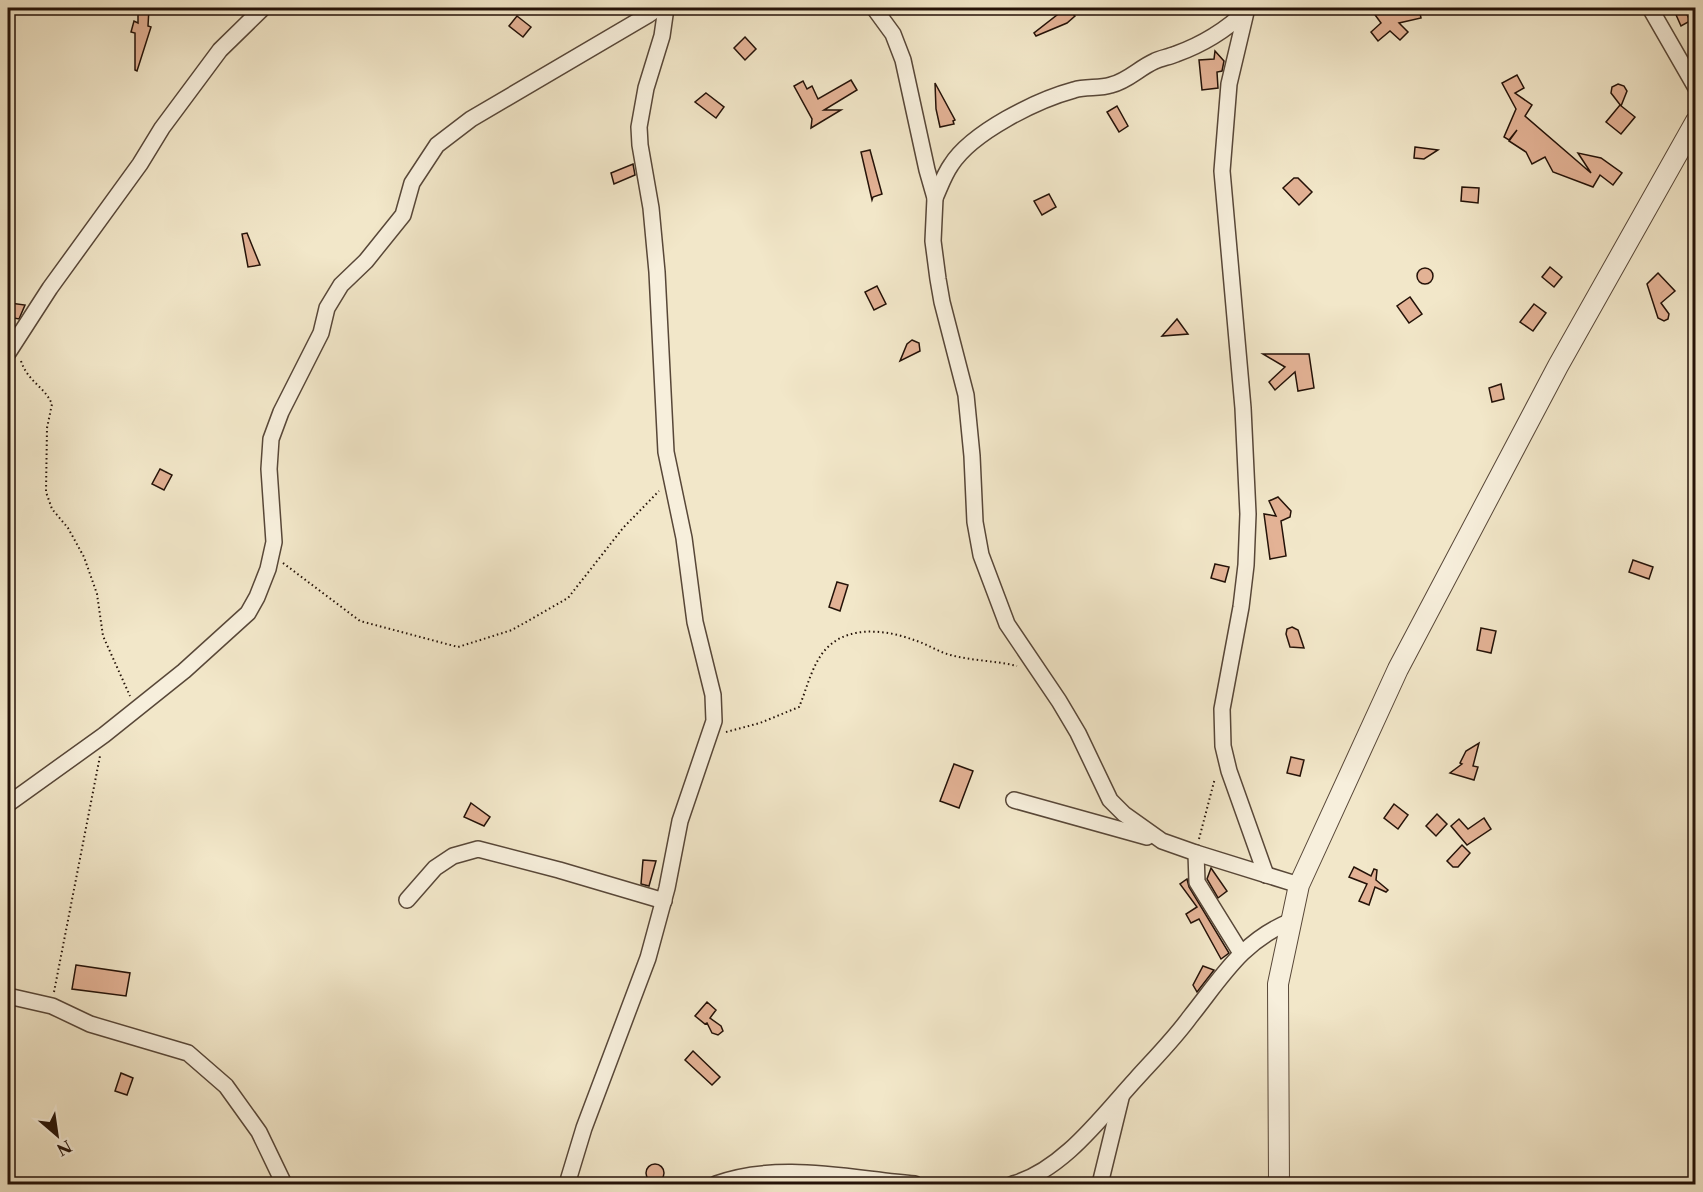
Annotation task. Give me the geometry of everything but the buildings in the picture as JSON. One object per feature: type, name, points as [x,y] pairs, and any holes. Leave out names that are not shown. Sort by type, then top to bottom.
[{"type":"street","points":[[11,347],[50,288],[140,164],[162,128],[220,50],[263,8]]},
{"type":"street","points":[[8,804],[138,708],[184,671],[248,613],[257,597],[274,542],[269,469],[270,449],[271,439],[281,412],[321,333],[327,308],[341,285],[366,261],[403,215],[412,183],[437,145],[471,119],[658,8]]},
{"type":"street","points":[[567,1185],[584,1128],[648,957],[664,901],[680,821],[714,721],[713,695],[695,622],[684,538],[671,479],[663,416],[657,272],[651,208],[640,145],[639,127],[646,88],[662,36],[666,8]]},
{"type":"street","points":[[874,8],[893,34],[903,60],[935,198],[933,242],[942,302],[966,394],[975,522],[981,555],[1007,624],[1078,733],[1110,800],[1141,828],[1162,841]]},
{"type":"street","points":[[1650,8],[1695,88]]},
{"type":"street","points":[[935,198],[951,165],[971,142],[996,126],[1023,110],[1076,89],[1111,85],[1125,80],[1154,62],[1178,54],[1202,42],[1226,28],[1247,9]]},
{"type":"street","points":[[1247,9],[1229,84],[1222,171],[1244,408],[1248,514],[1246,565],[1241,607],[1222,709],[1222,746],[1228,771],[1266,875]]},
{"type":"street","points":[[1279,1185],[1278,984],[1299,885],[1398,669],[1558,366],[1695,121]]},
{"type":"street","points":[[1014,800],[1162,841],[1299,885]]},
{"type":"street","points":[[407,900],[435,868],[453,856],[478,849],[664,901]]},
{"type":"street","points":[[1196,853],[1197,882],[1214,913],[1241,953]]},
{"type":"street","points":[[1013,1185],[1047,1169],[1064,1156],[1189,1019],[1241,953],[1275,928],[1291,921]]},
{"type":"street","points":[[8,996],[52,1006],[90,1024],[188,1053],[226,1086],[260,1132],[285,1185]]},
{"type":"street","points":[[1100,1185],[1122,1095]]},
{"type":"street","points":[[1046,1185],[1064,1156]]},
{"type":"street","points":[[716,1185],[746,1176],[915,1185]]},
{"type":"path","points":[[11,347],[29,379],[45,392],[52,404],[47,428],[46,492],[52,510],[68,528],[84,557],[97,594],[103,636],[138,708]]},
{"type":"path","points":[[271,554],[360,621],[458,647],[512,630],[568,598],[622,528],[671,479]]},
{"type":"path","points":[[708,736],[760,723],[799,707],[817,663],[827,648],[849,634],[879,631],[914,640],[944,653],[972,660],[1008,664],[1029,669],[1041,675]]},
{"type":"path","points":[[52,1006],[104,735]]},
{"type":"path","points":[[1196,853],[1215,778]]}]
